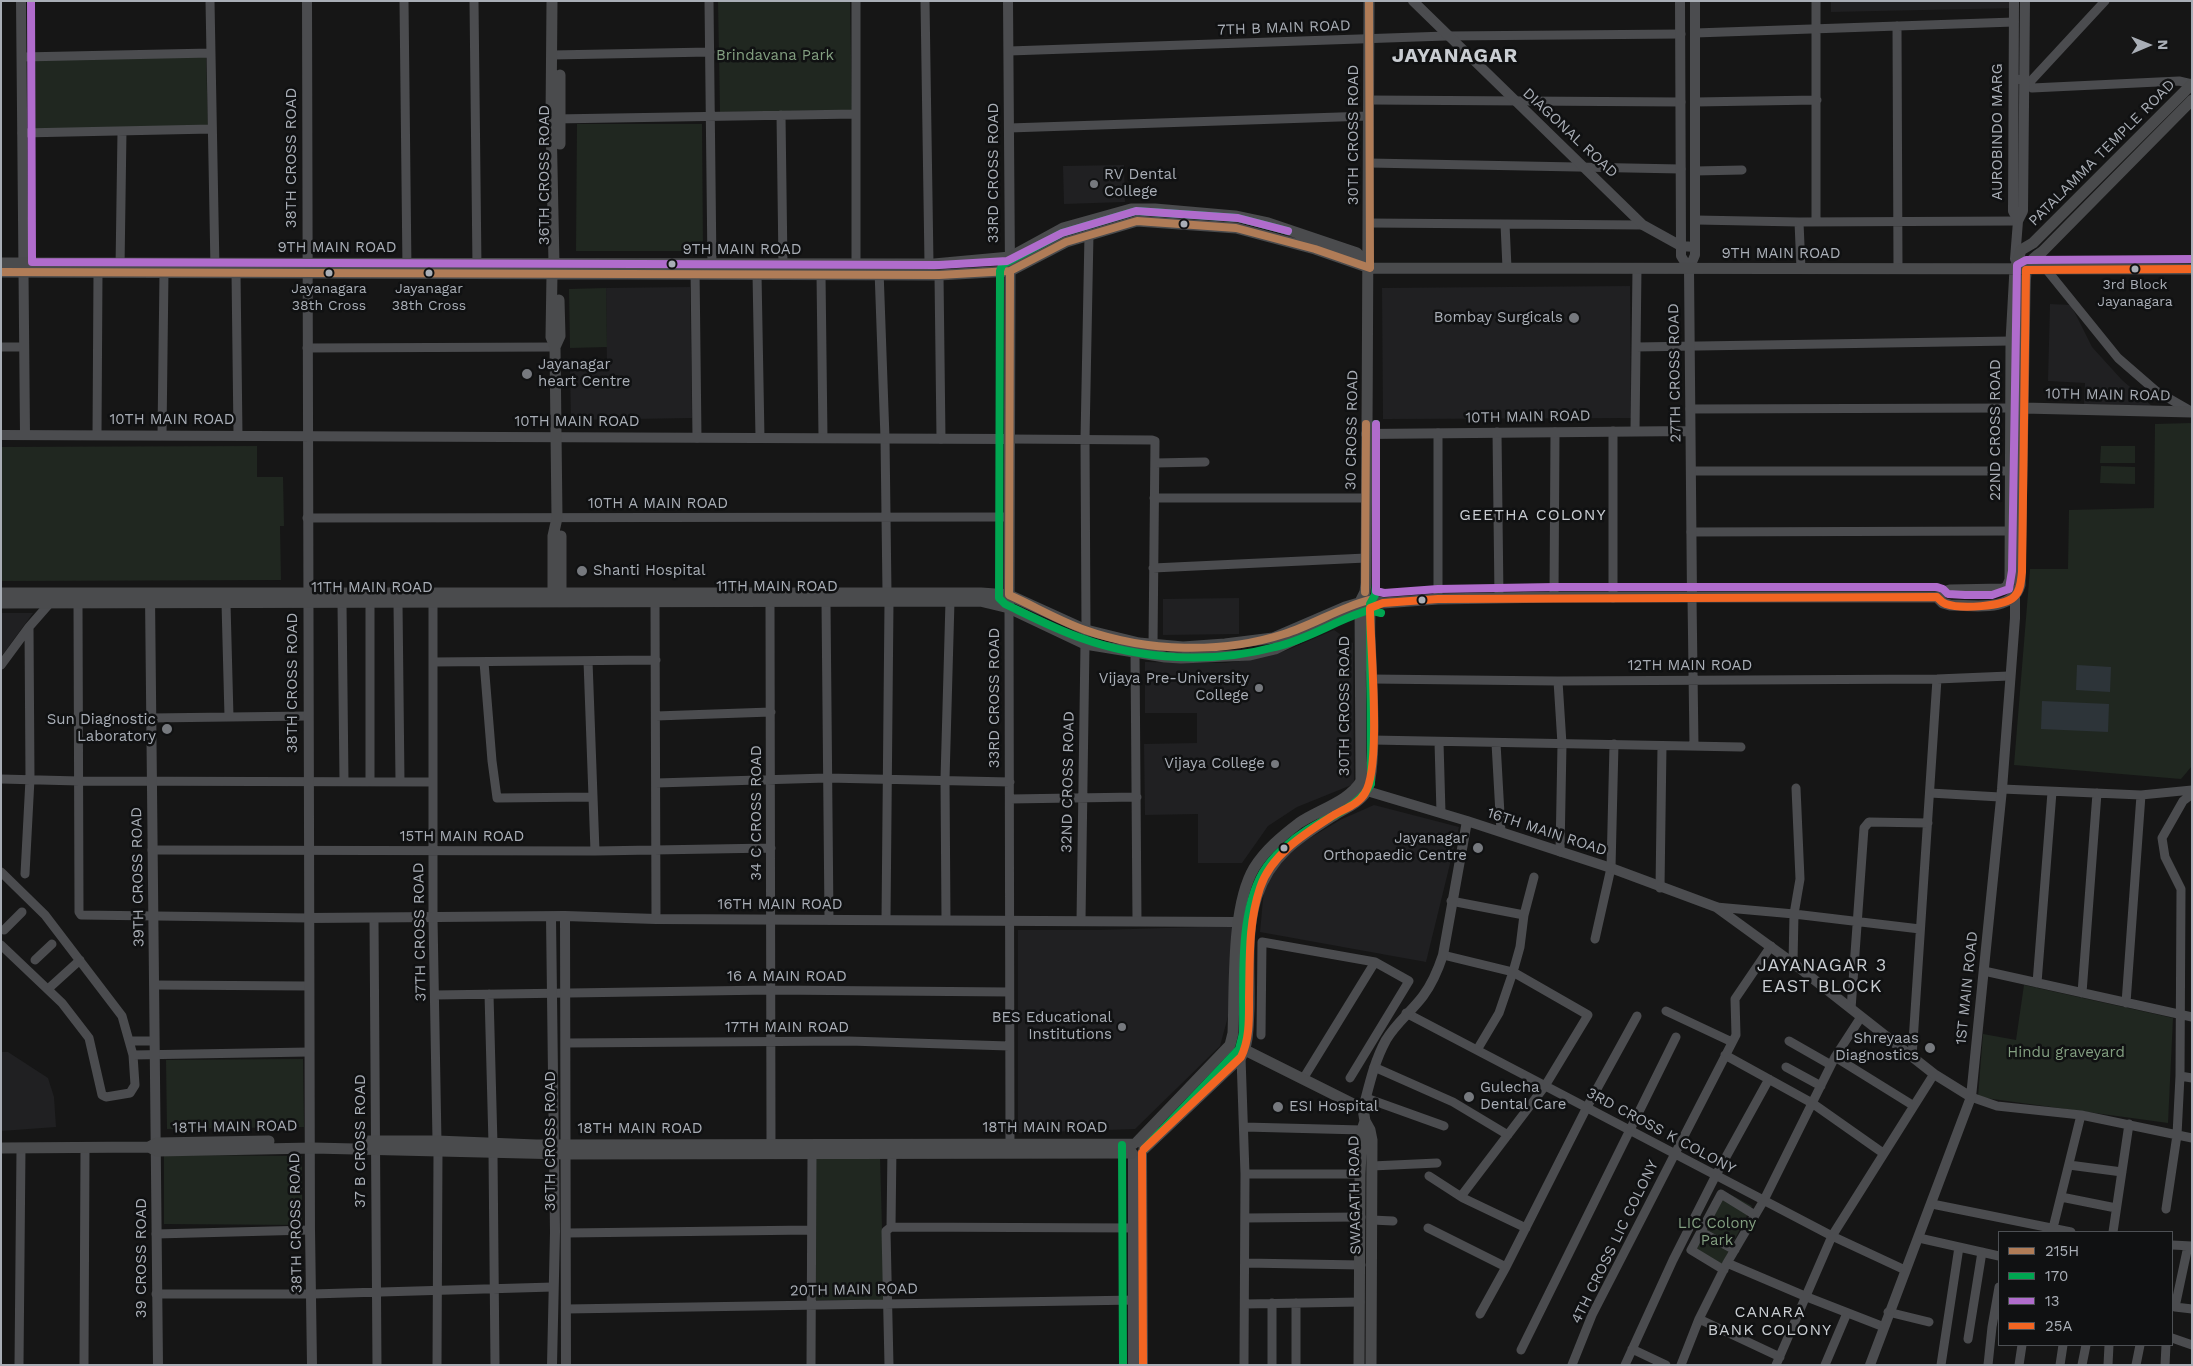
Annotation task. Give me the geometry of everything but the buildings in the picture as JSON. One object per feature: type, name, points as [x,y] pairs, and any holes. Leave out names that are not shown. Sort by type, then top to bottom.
[{"type":"main road","name":"36TH CROSS ROAD","points":[[552,1],[556,55]]},
{"type":"main road","name":"36TH CROSS ROAD","points":[[557,597],[561,536],[557,518],[555,347],[551,337],[556,269],[555,119],[556,55],[560,1]]},
{"type":"main road","name":"30TH CROSS ROAD","points":[[1369,1],[1370,268]]},
{"type":"main road","name":"PATALAMMA TEMPLE ROAD","points":[[2020,269],[2021,250],[2033,242],[2192,84]]},
{"type":"main road","name":"PATALAMMA TEMPLE ROAD","points":[[2020,269],[2042,252],[2192,100]]},
{"type":"main road","name":"9TH MAIN ROAD","points":[[879,270],[928,264],[987,261],[1010,257],[1063,228],[1131,209],[1155,208],[1235,216],[1268,223],[1358,253],[1370,268]]},
{"type":"main road","name":"9TH MAIN ROAD","points":[[1,272],[22,267],[712,269],[782,264],[939,274],[1010,271],[1066,242],[1137,221],[1236,228],[1315,249],[1370,268],[2192,269]]},
{"type":"main road","name":"9TH MAIN ROAD","points":[[1,263],[22,267],[98,273],[120,267],[164,272],[214,267],[236,272],[307,268]]},
{"type":"main road","name":"30 CROSS ROAD","points":[[1365,602],[1366,434],[1370,268]]},
{"type":"main road","name":"9TH MAIN ROAD","points":[[712,269],[757,274],[821,274],[856,270]]},
{"type":"main road","name":"22ND CROSS ROAD","points":[[2015,597],[2020,585],[2022,572],[2017,408],[2011,341],[2020,269]]},
{"type":"main road","points":[[2017,408],[2020,269]]},
{"type":"main road","name":"33RD CROSS ROAD","points":[[1010,271],[1008,439],[1010,608]]},
{"type":"main road","name":"22ND CROSS ROAD","points":[[1937,597],[1950,590],[2006,588],[2010,580],[2012,472],[2017,408]]},
{"type":"main road","name":"10TH MAIN ROAD","points":[[2017,408],[2192,412]]},
{"type":"main road","name":"11TH MAIN ROAD","points":[[1,593],[150,598],[226,603],[307,598],[342,603],[398,603],[557,597],[656,602],[826,602],[888,597],[980,601],[1010,608],[1085,644],[1181,658],[1250,654],[1275,649],[1365,602]]},
{"type":"main road","name":"11TH MAIN ROAD","points":[[1,603],[78,603],[150,598],[888,597],[1009,595],[1086,630],[1153,645],[1204,646],[1273,638],[1365,602]]},
{"type":"main road","points":[[1365,602],[1554,597],[1937,597],[1943,603],[1950,605],[2001,604],[2015,597]]},
{"type":"main road","name":"30TH CROSS ROAD","points":[[1243,1053],[1248,1037],[1251,925],[1261,884],[1274,861],[1298,840],[1354,803],[1367,792],[1371,776],[1372,740],[1371,679],[1365,602]]},
{"type":"main road","name":"30TH CROSS ROAD","points":[[1137,1149],[1230,1045],[1233,1033],[1238,922],[1248,880],[1264,855],[1280,838],[1298,824],[1353,792],[1361,781],[1365,602]]},
{"type":"main road","points":[[1137,1149],[1243,1053],[1303,1079],[1364,1115]]},
{"type":"main road","name":"SWAGATH ROAD","points":[[1359,1365],[1361,1265],[1372,1166],[1372,1140],[1364,1115]]},
{"type":"main road","name":"SWAGATH ROAD","points":[[1364,1115],[1360,1174],[1366,1218],[1371,1365]]},
{"type":"main road","name":"18TH MAIN ROAD","points":[[566,1149],[771,1144],[892,1149],[1137,1149]]},
{"type":"main road","name":"18TH MAIN ROAD","points":[[1,1148],[375,1145],[493,1149],[812,1154],[892,1149]]},
{"type":"street","points":[[21,1],[25,435]]},
{"type":"street","points":[[210,1],[214,267]]},
{"type":"street","name":"38TH CROSS ROAD","points":[[307,1],[309,1145],[312,1365]]},
{"type":"street","points":[[404,1],[407,267]]},
{"type":"street","points":[[474,1],[477,268]]},
{"type":"street","points":[[709,1],[712,269]]},
{"type":"street","points":[[856,1],[856,270]]},
{"type":"street","points":[[925,1],[928,264]]},
{"type":"street","name":"33RD CROSS ROAD","points":[[1008,1],[1010,271]]},
{"type":"street","name":"DIAGONAL ROAD","points":[[1413,1],[1446,36],[1585,166],[1643,225],[1681,246],[1695,247]]},
{"type":"street","points":[[1680,1],[1681,246],[1682,256],[1689,268]]},
{"type":"street","name":"27TH CROSS ROAD","points":[[1694,746],[1689,268],[1695,255],[1696,220],[1695,1]]},
{"type":"street","points":[[1816,1],[1816,222]]},
{"type":"street","name":"AUROBINDO MARG","points":[[2014,1],[2013,211],[2018,221]]},
{"type":"street","name":"AUROBINDO MARG","points":[[2018,221],[2023,211],[2027,81],[2025,1]]},
{"type":"street","points":[[2027,81],[2104,1]]},
{"type":"street","points":[[1696,33],[2014,22]]},
{"type":"street","points":[[1897,26],[1898,269]]},
{"type":"street","name":"7TH B MAIN ROAD","points":[[1009,51],[1446,36],[1681,34]]},
{"type":"street","points":[[556,55],[710,52]]},
{"type":"street","points":[[22,57],[211,53]]},
{"type":"street","points":[[2014,79],[2027,81],[2032,88],[2179,81],[2192,84]]},
{"type":"street","points":[[1369,100],[1681,102]]},
{"type":"street","points":[[1695,102],[1817,100]]},
{"type":"street","points":[[555,119],[856,114]]},
{"type":"street","points":[[781,115],[782,264]]},
{"type":"street","points":[[1009,128],[1369,116]]},
{"type":"street","points":[[22,133],[212,129]]},
{"type":"street","points":[[120,267],[122,131]]},
{"type":"street","points":[[1369,163],[1680,169]]},
{"type":"street","points":[[1695,171],[1742,170]]},
{"type":"street","points":[[1696,220],[1799,222],[2018,221],[2020,269]]},
{"type":"street","points":[[1799,222],[1801,269]]},
{"type":"street","points":[[1369,223],[1643,225]]},
{"type":"street","points":[[1505,224],[1507,268]]},
{"type":"street","points":[[1086,630],[1085,439],[1089,234]]},
{"type":"street","points":[[1635,431],[1637,268]]},
{"type":"street","points":[[695,269],[697,438]]},
{"type":"street","points":[[879,270],[888,597],[886,920]]},
{"type":"street","points":[[2046,270],[2118,358],[2156,391],[2192,412]]},
{"type":"street","points":[[162,435],[164,272]]},
{"type":"street","points":[[236,272],[238,436]]},
{"type":"street","points":[[97,435],[98,273]]},
{"type":"street","points":[[757,274],[760,438]]},
{"type":"street","points":[[821,274],[823,438]]},
{"type":"street","points":[[939,274],[941,439]]},
{"type":"street","points":[[1636,347],[2011,341]]},
{"type":"street","points":[[1,347],[23,347]]},
{"type":"street","points":[[308,348],[555,347]]},
{"type":"street","name":"10TH MAIN ROAD","points":[[1690,409],[2017,408]]},
{"type":"street","name":"10TH MAIN ROAD","points":[[1366,434],[1690,431]]},
{"type":"street","points":[[1497,432],[1499,598]]},
{"type":"street","points":[[1554,597],[1555,432]]},
{"type":"street","points":[[1612,432],[1613,598]]},
{"type":"street","points":[[1438,433],[1438,599]]},
{"type":"street","name":"10TH MAIN ROAD","points":[[1,435],[1152,440],[1156,443],[1155,463]]},
{"type":"street","points":[[1153,645],[1155,463],[1205,462]]},
{"type":"street","points":[[1691,471],[2012,472]]},
{"type":"street","points":[[1154,498],[1366,498]]},
{"type":"street","name":"10TH A MAIN ROAD","points":[[307,518],[1008,517]]},
{"type":"street","points":[[1691,532],[2011,532]]},
{"type":"street","points":[[1153,568],[1366,558]]},
{"type":"street","name":"1ST MAIN ROAD","points":[[1870,1365],[1888,1312],[1919,1238],[1971,1097],[2001,793],[2015,597]]},
{"type":"street","name":"39TH CROSS ROAD","points":[[150,598],[154,1147]]},
{"type":"street","points":[[946,920],[945,779],[950,601]]},
{"type":"street","name":"37TH CROSS ROAD","points":[[433,602],[433,918],[437,1146],[437,1365]]},
{"type":"street","points":[[656,602],[656,919]]},
{"type":"street","name":"34 C CROSS ROAD","points":[[770,602],[771,1144]]},
{"type":"street","points":[[826,602],[828,920]]},
{"type":"street","points":[[1,665],[29,627],[50,603]]},
{"type":"street","points":[[78,603],[81,915],[309,918]]},
{"type":"street","points":[[226,603],[229,717]]},
{"type":"street","points":[[342,603],[344,781]]},
{"type":"street","points":[[370,603],[370,781]]},
{"type":"street","points":[[398,603],[400,782]]},
{"type":"street","name":"33RD CROSS ROAD","points":[[1010,608],[1010,1149]]},
{"type":"street","points":[[25,874],[30,779],[29,627]]},
{"type":"street","name":"32ND CROSS ROAD","points":[[1081,921],[1085,644]]},
{"type":"street","points":[[1135,652],[1137,922]]},
{"type":"street","points":[[433,662],[656,660]]},
{"type":"street","points":[[588,661],[595,851]]},
{"type":"street","points":[[484,662],[497,798],[593,797]]},
{"type":"street","name":"12TH MAIN ROAD","points":[[1371,679],[1558,681],[1937,679],[2009,676]]},
{"type":"street","points":[[1912,1057],[1937,679]]},
{"type":"street","points":[[1558,681],[1562,744],[1560,852]]},
{"type":"street","points":[[656,716],[771,712]]},
{"type":"street","points":[[151,718],[308,716]]},
{"type":"street","points":[[1372,740],[1496,744],[1741,747]]},
{"type":"street","points":[[1439,742],[1441,813]]},
{"type":"street","points":[[1496,744],[1501,832]]},
{"type":"street","points":[[1595,939],[1610,868],[1614,744]]},
{"type":"street","points":[[1660,888],[1662,746]]},
{"type":"street","points":[[656,783],[827,778],[945,779],[1010,782]]},
{"type":"street","points":[[1,779],[433,782]]},
{"type":"street","points":[[1793,963],[1794,914],[1800,878],[1796,788]]},
{"type":"street","points":[[1930,793],[2052,792],[2141,795],[2192,790]]},
{"type":"street","name":"16TH MAIN ROAD","points":[[1367,792],[1501,832],[1610,868],[1660,888],[1716,907],[1920,929]]},
{"type":"street","points":[[2037,983],[2052,792]]},
{"type":"street","points":[[2082,993],[2097,793]]},
{"type":"street","points":[[2166,1209],[2177,1135],[2180,1076],[2181,889],[2165,857],[2162,838],[2183,801],[2192,794]]},
{"type":"street","points":[[2126,1003],[2141,795]]},
{"type":"street","points":[[1010,799],[1137,797]]},
{"type":"street","points":[[1364,1115],[1374,1067],[1386,1040],[1406,1013],[1428,989],[1443,955],[1451,901],[1467,821]]},
{"type":"street","points":[[1851,1010],[1865,826],[1869,822],[1928,823]]},
{"type":"street","name":"15TH MAIN ROAD","points":[[152,850],[595,851],[770,848]]},
{"type":"street","points":[[1,872],[45,915],[122,1016],[134,1055],[135,1085],[130,1093],[106,1097],[102,1095],[88,1038],[62,1003],[1,945]]},
{"type":"street","points":[[1477,1050],[1499,1013],[1513,972],[1520,947],[1524,915],[1534,877]]},
{"type":"street","points":[[2181,889],[2192,891]]},
{"type":"street","points":[[1451,901],[1524,915]]},
{"type":"street","name":"16TH MAIN ROAD","points":[[1716,907],[1771,946],[1934,1074],[1971,1097]]},
{"type":"street","points":[[4,930],[22,912]]},
{"type":"street","name":"16TH MAIN ROAD","points":[[309,918],[565,916],[656,919],[1238,922],[1251,925]]},
{"type":"street","name":"36TH CROSS ROAD","points":[[565,916],[566,1365]]},
{"type":"street","name":"36TH CROSS ROAD","points":[[550,917],[555,1232],[552,1365]]},
{"type":"street","name":"37 B CROSS ROAD","points":[[374,918],[377,1365]]},
{"type":"street","points":[[1261,1035],[1262,942],[1375,962],[1410,981],[1350,1078]]},
{"type":"street","points":[[35,960],[52,944]]},
{"type":"street","name":"4TH CROSS LIC COLONY","points":[[1572,1365],[1592,1315],[1732,1042],[1736,1033],[1735,999],[1771,946]]},
{"type":"street","points":[[2181,950],[2192,952]]},
{"type":"street","points":[[1443,955],[1513,972],[1588,1015],[1545,1086],[1462,1195],[1463,1198]]},
{"type":"street","points":[[48,989],[80,960]]},
{"type":"street","points":[[1303,1079],[1375,962]]},
{"type":"street","points":[[1984,971],[2192,1017]]},
{"type":"street","points":[[154,985],[309,986]]},
{"type":"street","name":"16 A MAIN ROAD","points":[[552,994],[771,990],[1009,992]]},
{"type":"street","points":[[489,994],[495,1365]]},
{"type":"street","points":[[435,995],[552,994]]},
{"type":"street","points":[[1666,1011],[1732,1042]]},
{"type":"street","name":"3RD CROSS K COLONY","points":[[1406,1013],[1832,1236],[1905,1270]]},
{"type":"street","points":[[1480,1314],[1506,1267],[1587,1107],[1637,1016]]},
{"type":"street","points":[[1681,1365],[1699,1319],[1726,1266],[1764,1200],[1833,1061],[1861,1017]]},
{"type":"street","points":[[1521,1350],[1628,1129],[1676,1037]]},
{"type":"street","points":[[130,1041],[154,1041]]},
{"type":"street","name":"17TH MAIN ROAD","points":[[566,1043],[849,1041],[1009,1046]]},
{"type":"street","points":[[1789,1041],[1833,1061],[1914,1106]]},
{"type":"street","points":[[134,1055],[309,1052]]},
{"type":"street","points":[[1243,1053],[1245,1174],[1244,1365]]},
{"type":"street","points":[[1725,1054],[1812,1102],[1884,1153]]},
{"type":"street","points":[[1374,1067],[1453,1102],[1508,1135]]},
{"type":"street","points":[[1786,1067],[1821,1086]]},
{"type":"street","points":[[1699,1319],[1778,1361],[1832,1236],[1934,1074]]},
{"type":"street","points":[[2180,1076],[2192,1078]]},
{"type":"street","points":[[1626,1365],[1694,1217],[1769,1079]]},
{"type":"street","points":[[1971,1097],[1997,1106],[2081,1115],[2192,1138]]},
{"type":"street","points":[[1244,1127],[1364,1115],[1444,1126]]},
{"type":"street","points":[[1932,1204],[2052,1230],[2081,1115]]},
{"type":"street","points":[[2113,1231],[2129,1124]]},
{"type":"street","name":"39 CROSS ROAD","points":[[154,1147],[158,1365]]},
{"type":"street","points":[[18,1365],[21,1148]]},
{"type":"street","points":[[84,1365],[85,1148]]},
{"type":"street","points":[[891,1227],[892,1149]]},
{"type":"street","points":[[1133,1365],[1138,1300],[1137,1149]]},
{"type":"street","points":[[810,1365],[812,1154]]},
{"type":"street","points":[[1372,1166],[1437,1163]]},
{"type":"street","points":[[2069,1165],[2122,1172]]},
{"type":"street","points":[[1245,1174],[1360,1174]]},
{"type":"street","points":[[1429,1176],[1463,1198],[1526,1228]]},
{"type":"street","points":[[1755,1215],[1721,1194],[1691,1250],[1726,1266],[1884,1327]]},
{"type":"street","points":[[2061,1196],[2116,1208]]},
{"type":"street","points":[[1694,1217],[1703,1228],[1735,1250]]},
{"type":"street","points":[[1245,1218],[1366,1218],[1393,1221]]},
{"type":"street","points":[[889,1365],[886,1231],[891,1227],[1138,1228]]},
{"type":"street","points":[[1428,1228],[1506,1267]]},
{"type":"street","points":[[156,1234],[310,1230]]},
{"type":"street","points":[[567,1233],[811,1230]]},
{"type":"street","points":[[1919,1238],[1998,1256]]},
{"type":"street","points":[[2173,1245],[2190,1246],[2175,1307],[2192,1309]]},
{"type":"street","points":[[1941,1365],[1959,1247]]},
{"type":"street","points":[[1968,1339],[1982,1252]]},
{"type":"street","points":[[1244,1263],[1361,1265]]},
{"type":"street","points":[[156,1294],[312,1294],[553,1287]]},
{"type":"street","points":[[1138,1300],[1143,1365]]},
{"type":"street","name":"20TH MAIN ROAD","points":[[566,1309],[1138,1300]]},
{"type":"street","points":[[1988,1365],[1996,1328],[1998,1301]]},
{"type":"street","points":[[1245,1304],[1272,1302],[1360,1302]]},
{"type":"street","points":[[1272,1302],[1272,1365]]},
{"type":"street","points":[[1296,1303],[1296,1365]]},
{"type":"street","points":[[1888,1312],[1929,1322]]},
{"type":"street","points":[[1825,1365],[1847,1313]]},
{"type":"street","points":[[2173,1338],[2192,1345]]},
{"type":"street","points":[[2019,1365],[2022,1346]]},
{"type":"street","points":[[2060,1365],[2063,1346]]},
{"type":"street","points":[[2082,1365],[2086,1346]]},
{"type":"street","points":[[2108,1365],[2109,1346]]},
{"type":"street","points":[[2136,1365],[2140,1346]]},
{"type":"street","points":[[2165,1365],[2166,1346]]},
{"type":"street","points":[[1632,1349],[1666,1365]]},
{"type":"shaded area","points":[[1831,1],[2019,1],[2019,8],[1831,12]]},
{"type":"shaded area","name":"RV Dental College","points":[[1124,165],[1125,202],[1064,204],[1063,166]]},
{"type":"shaded area","points":[[1630,286],[1631,418],[1383,419],[1382,288]]},
{"type":"shaded area","points":[[690,287],[692,418],[571,420],[570,368],[607,367],[606,288]]},
{"type":"shaded area","points":[[2050,304],[2071,305],[2092,347],[2122,380],[2152,406],[2084,404],[2085,383],[2048,381]]},
{"type":"shaded area","points":[[1239,598],[1239,634],[1163,635],[1163,599]]},
{"type":"shaded area","points":[[1,613],[33,613],[1,657]]},
{"type":"shaded area","name":"Vijaya College","points":[[1334,630],[1353,643],[1354,784],[1297,807],[1268,826],[1242,863],[1198,863],[1198,814],[1145,815],[1144,744],[1197,743],[1197,713],[1145,713],[1145,662],[1225,663],[1247,660],[1285,651]]},
{"type":"shaded area","points":[[2077,665],[2111,667],[2110,692],[2076,690]]},
{"type":"shaded area","points":[[2042,701],[2109,704],[2108,732],[2041,729]]},
{"type":"shaded area","points":[[1374,805],[1459,827],[1426,962],[1260,932],[1264,889],[1272,873],[1295,847],[1340,820]]},
{"type":"shaded area","name":"BES Educational Institutions","points":[[1233,926],[1230,1009],[1220,1046],[1135,1129],[1018,1133],[1018,930]]},
{"type":"shaded area","points":[[1,1052],[8,1052],[48,1078],[54,1097],[56,1127],[1,1131]]},
{"type":"green space","name":"Brindavana Park","points":[[718,1],[850,1],[852,110],[720,112]]},
{"type":"green space","points":[[206,56],[208,127],[33,131],[32,60]]},
{"type":"green space","points":[[577,124],[702,124],[703,251],[576,251]]},
{"type":"green space","points":[[606,288],[607,347],[570,348],[569,289]]},
{"type":"green space","points":[[2192,423],[2192,766],[2181,779],[2014,765],[2030,569],[2068,569],[2069,510],[2154,508],[2155,424]]},
{"type":"green space","points":[[257,446],[257,477],[283,477],[284,526],[280,526],[281,580],[1,581],[1,447]]},
{"type":"green space","points":[[2101,446],[2135,446],[2135,463],[2100,463]]},
{"type":"green space","points":[[2101,466],[2135,467],[2135,484],[2100,483]]},
{"type":"green space","name":"Hindu graveyard","points":[[2024,985],[2173,1018],[2168,1123],[1978,1097],[1983,1034],[2016,1040]]},
{"type":"green space","points":[[303,1059],[304,1127],[167,1129],[166,1060]]},
{"type":"green space","points":[[164,1155],[302,1156],[302,1225],[164,1224]]},
{"type":"green space","points":[[816,1155],[880,1156],[884,1300],[816,1300]]},
{"type":"green space","name":"LIC Colony Park","points":[[1720,1189],[1752,1206],[1720,1268],[1686,1251]]},
{"type":"transit line","name":"13","points":[[31,1],[32,262],[939,265],[1007,261],[1062,233],[1136,211],[1238,218],[1288,231]]},
{"type":"transit line","name":"215H","points":[[1,272],[939,275],[1010,271],[1066,242],[1137,221],[1236,228],[1315,249],[1370,268],[1369,1]]},
{"type":"transit line","name":"170","points":[[1288,231],[1238,218],[1136,211],[1062,233],[1002,265],[1000,271],[999,598],[1005,604],[1081,638],[1128,651],[1177,657],[1227,656],[1275,647],[1298,640],[1369,610],[1381,613]]},
{"type":"transit line","name":"13","points":[[1376,424],[1376,591],[1384,593],[1438,589],[1554,587],[1937,587],[1943,589],[1948,594],[1992,595],[2009,589],[2012,571],[2017,265],[2026,260],[2192,259]]},
{"type":"transit line","name":"25A","points":[[1144,1149],[1241,1057],[1246,1043],[1248,1028],[1253,915],[1265,876],[1281,855],[1301,837],[1355,803],[1365,793],[1370,779],[1374,732],[1370,608],[1383,603],[1438,599],[1937,597],[1942,602],[1952,606],[1971,607],[2001,603],[2014,597],[2018,592],[2022,572],[2026,270],[2192,269]]},
{"type":"transit line","name":"215H","points":[[1010,271],[1009,595],[1085,630],[1134,643],[1184,648],[1235,645],[1284,634],[1347,607],[1369,600]]},
{"type":"transit line","name":"215H","points":[[1365,592],[1366,424]]},
{"type":"transit line","name":"170","points":[[1144,1149],[1239,1049],[1243,1033],[1243,972],[1246,929],[1249,909],[1263,872],[1277,854],[1289,843],[1307,830],[1350,806],[1365,793],[1371,784],[1370,604],[1375,595],[1376,583],[1376,424]]},
{"type":"transit line","name":"170","points":[[1122,1145],[1123,1365]]},
{"type":"transit line","name":"25A","points":[[1142,1153],[1143,1365]]},
{"type":"place","name":"RV Dental College","points":[[1094,184]]},
{"type":"place","name":"3rd Block Jayanagara","points":[[2135,269]]},
{"type":"place","name":"Jayanagara 38th Cross","points":[[329,273]]},
{"type":"place","name":"Jayanagar 38th Cross","points":[[429,273]]},
{"type":"place","name":"Bombay Surgicals","points":[[1574,318]]},
{"type":"place","name":"Jayanagar heart Centre","points":[[527,374]]},
{"type":"place","name":"Shanti Hospital","points":[[582,571]]},
{"type":"place","name":"Vijaya Pre-University College","points":[[1259,688]]},
{"type":"place","name":"Sun Diagnostic Laboratory","points":[[167,729]]},
{"type":"place","name":"Vijaya College","points":[[1275,764]]},
{"type":"place","name":"Jayanagar Orthopaedic Centre","points":[[1478,848]]},
{"type":"place","name":"BES Educational Institutions","points":[[1122,1027]]},
{"type":"place","name":"Shreyaas Diagnostics","points":[[1930,1048]]},
{"type":"place","name":"Gulecha Dental Care","points":[[1469,1097]]},
{"type":"place","name":"ESI Hospital","points":[[1278,1107]]},
{"type":"district","name":"JAYANAGAR","points":[[1455,56]]},
{"type":"district","name":"GEETHA COLONY","points":[[1533,515]]},
{"type":"district","name":"JAYANAGAR 3 EAST BLOCK","points":[[1822,976]]},
{"type":"district","name":"CANARA BANK COLONY","points":[[1770,1321]]}]
